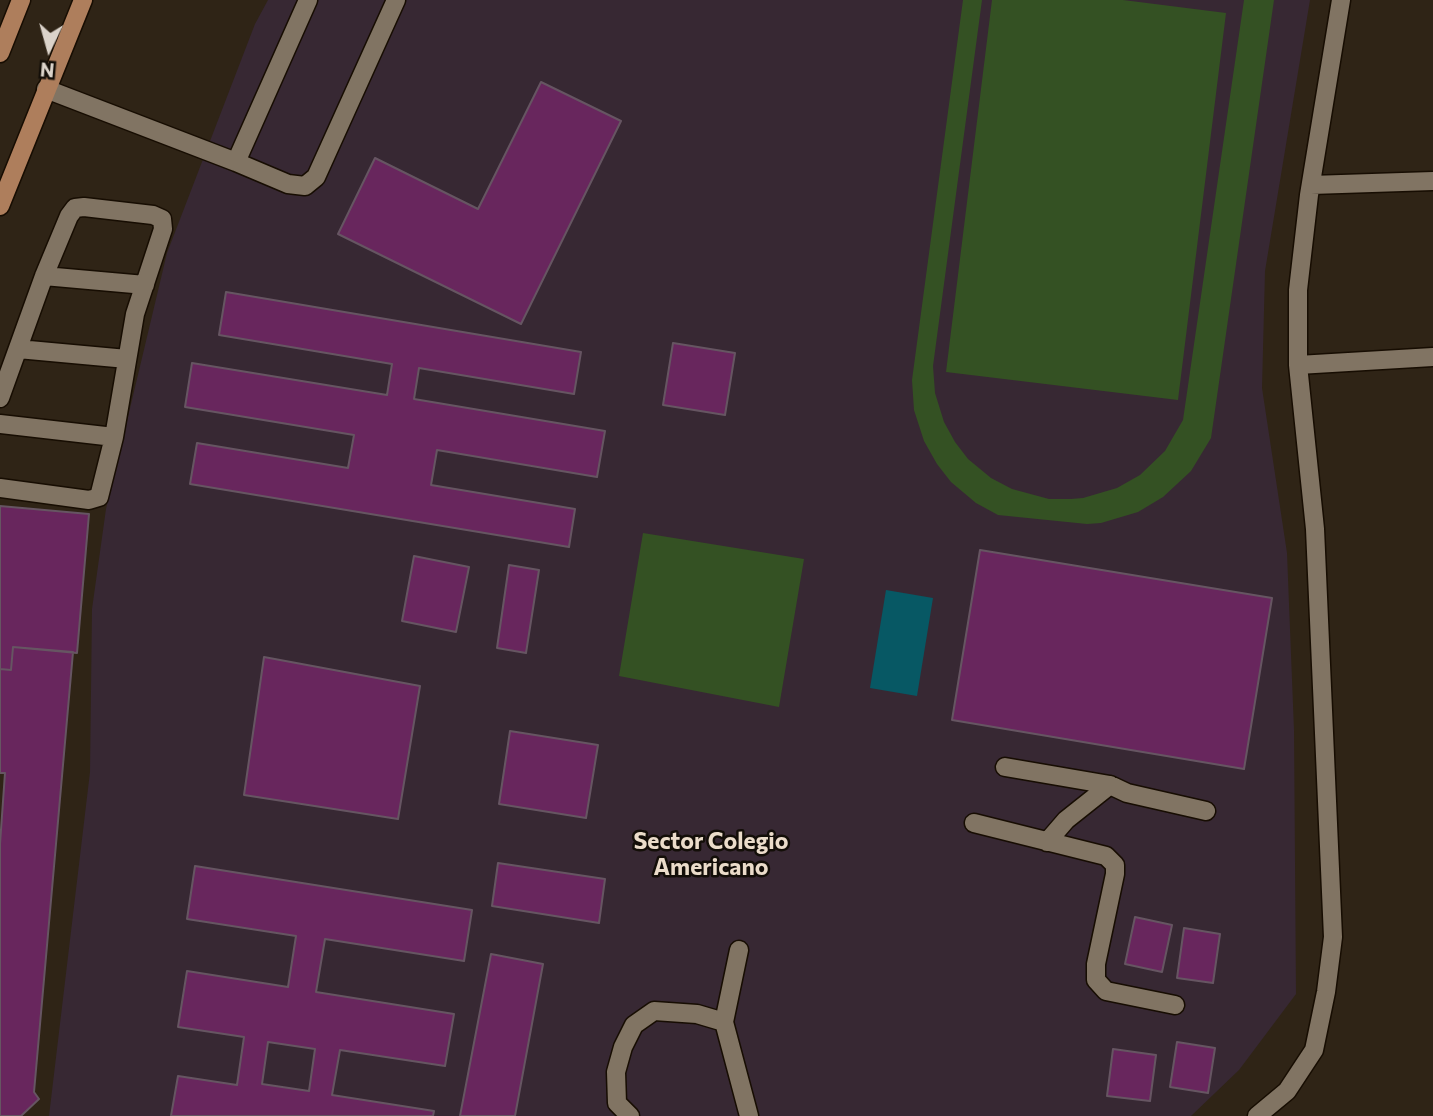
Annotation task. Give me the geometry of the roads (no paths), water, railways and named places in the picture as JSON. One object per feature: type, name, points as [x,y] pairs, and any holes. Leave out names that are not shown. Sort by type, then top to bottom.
[{"type":"main road","points":[[0,53],[21,0]]},
{"type":"main road","points":[[31,128],[47,60],[70,0]]},
{"type":"main road","points":[[0,206],[83,0]]},
{"type":"street","points":[[236,162],[308,0]]},
{"type":"street","points":[[46,89],[288,184],[305,187],[316,177],[396,0]]},
{"type":"street","points":[[1257,1116],[1287,1091],[1314,1050],[1326,992],[1333,937],[1315,530],[1298,365],[1298,289],[1311,185],[1341,0]]},
{"type":"street","points":[[1311,185],[1433,181]]},
{"type":"street","points":[[0,398],[44,276],[69,216],[75,208],[85,206],[153,215],[162,219],[163,229],[135,314],[114,437],[99,496],[89,500],[0,488]]},
{"type":"street","points":[[44,276],[145,285]]},
{"type":"street","points":[[18,349],[127,359]]},
{"type":"street","points":[[1298,365],[1433,357]]},
{"type":"street","points":[[0,424],[114,437]]},
{"type":"street","points":[[1005,766],[1110,785],[1127,793],[1206,811]]},
{"type":"street","points":[[1047,842],[1066,820],[1110,785]]},
{"type":"street","points":[[974,823],[1106,856],[1115,866],[1096,980],[1106,991],[1175,1005]]},
{"type":"street","points":[[739,950],[724,1021],[749,1116]]},
{"type":"street","points":[[630,1116],[617,1103],[616,1072],[623,1047],[634,1025],[654,1011],[697,1014],[724,1021]]},
{"type":"water","points":[[886,590],[933,598],[917,696],[870,688]]},
{"type":"district","name":"Sector Colegio Americano","points":[[711,854]]}]
